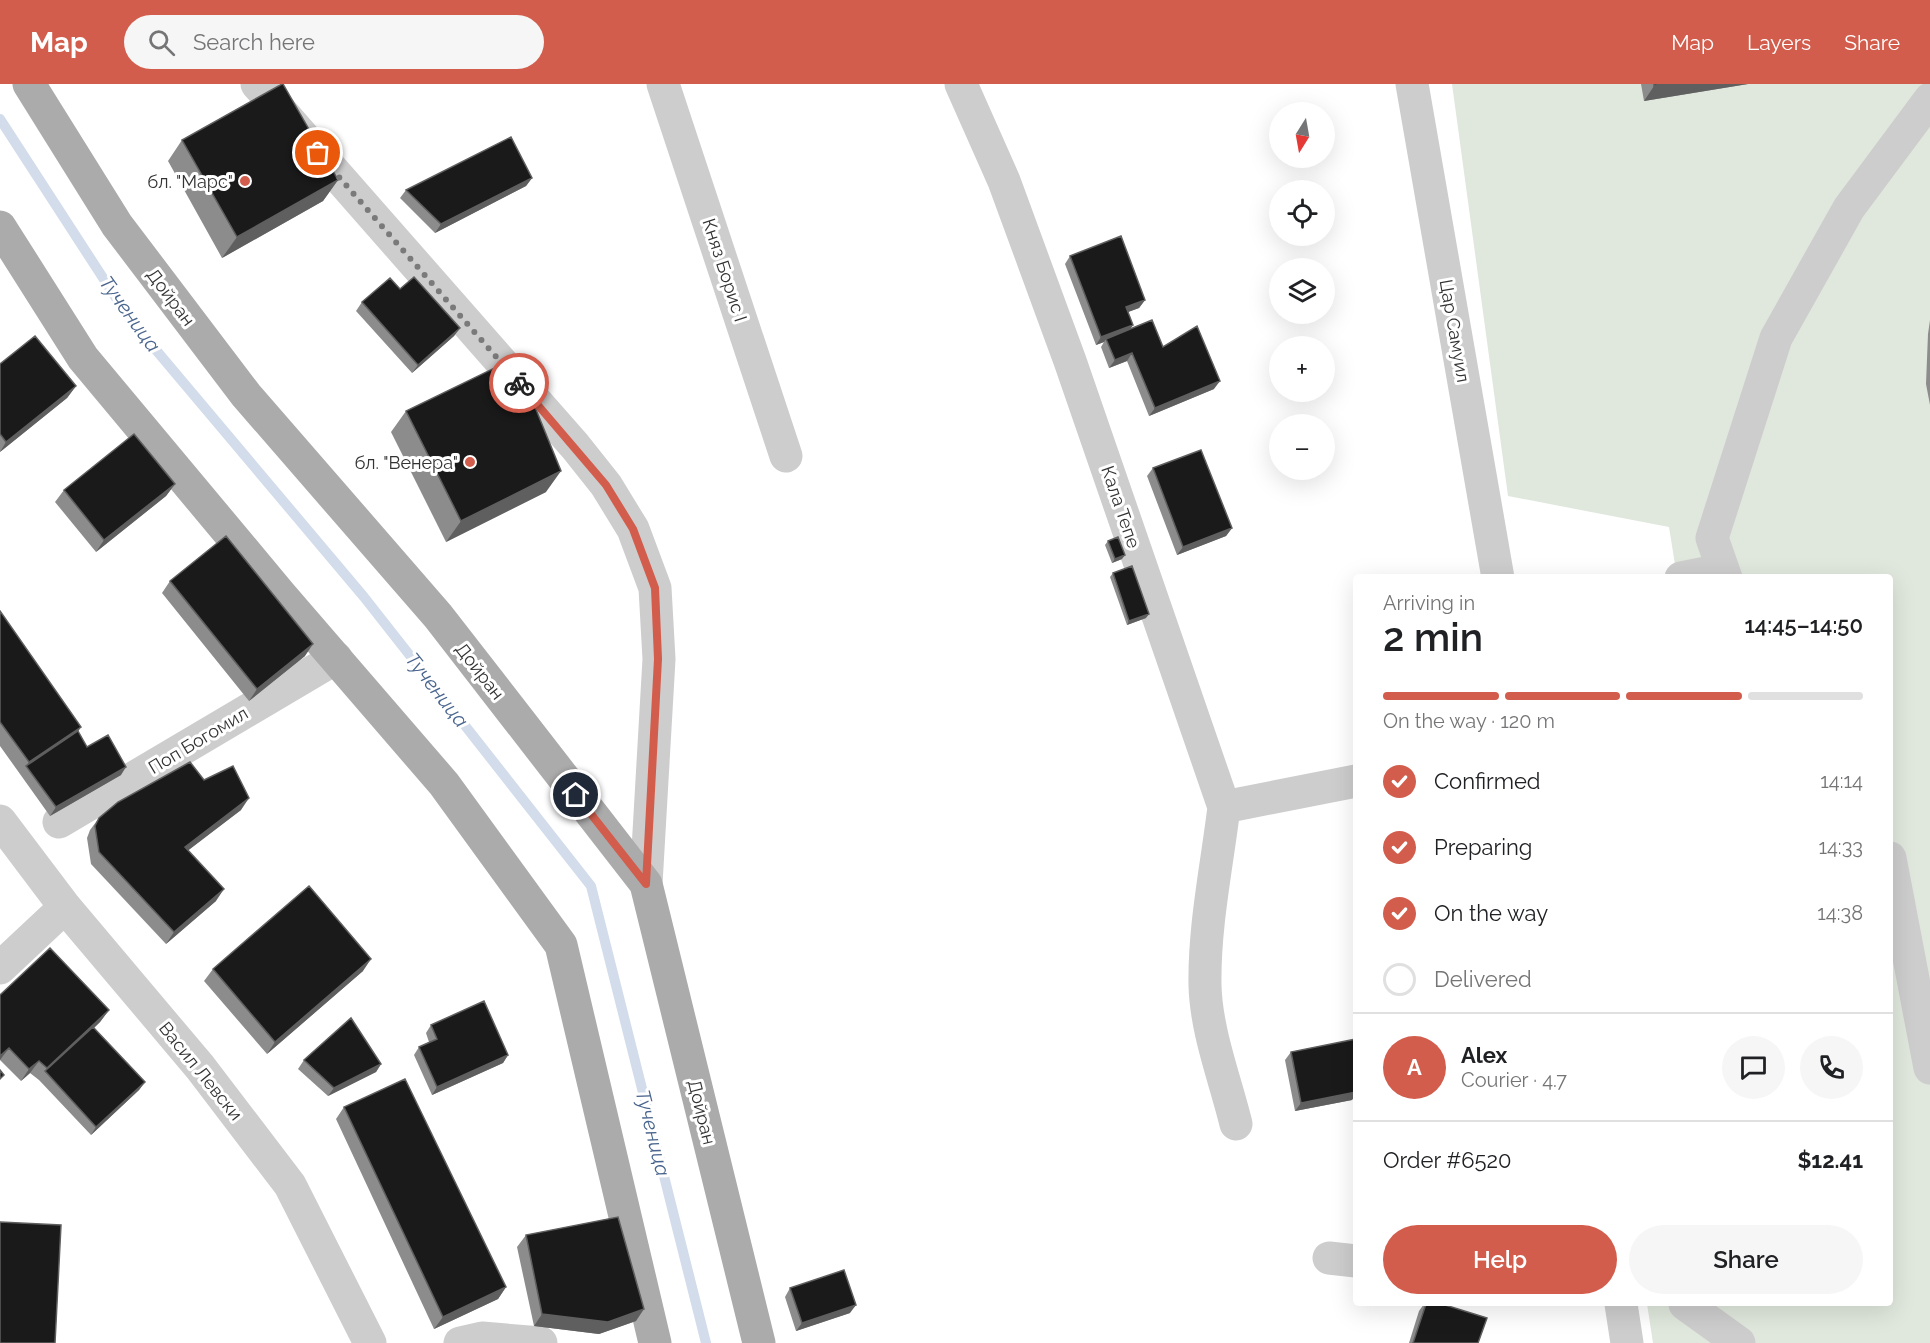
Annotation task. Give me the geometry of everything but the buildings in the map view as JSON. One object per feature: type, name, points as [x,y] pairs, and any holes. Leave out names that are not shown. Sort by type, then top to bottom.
[{"type":"main road","name":"Дойран","points":[[29,84],[117,225],[239,385],[438,616],[646,884],[759,1343]]},
{"type":"main road","points":[[0,227],[83,358],[444,784],[561,945],[655,1343]]},
{"type":"street","points":[[257,84],[575,446],[606,485],[633,529],[655,588],[658,659],[646,884]]},
{"type":"street","name":"Княз Борис I","points":[[663,84],[786,456]]},
{"type":"street","name":"Кала Тепе","points":[[961,84],[1004,181],[1029,249],[1224,807]]},
{"type":"street","name":"Цар Самуил","points":[[1412,84],[1497,574]]},
{"type":"street","points":[[1724,574],[1712,538],[1776,338],[1849,208],[1930,99]]},
{"type":"street","name":"Поп Богомил","points":[[59,822],[336,658]]},
{"type":"street","points":[[1236,1124],[1208,1013],[1205,987],[1206,948],[1224,807],[1353,782]]},
{"type":"street","name":"Васил Левски","points":[[0,821],[65,907],[200,1067],[290,1185],[370,1343]]},
{"type":"street","points":[[1893,874],[1930,1068]]},
{"type":"street","points":[[0,968],[65,907]]},
{"type":"street","points":[[1621,1306],[1627,1343]]},
{"type":"street","points":[[1688,1306],[1739,1343]]},
{"type":"street","points":[[460,1343],[482,1338],[541,1343]]},
{"type":"shaded area","points":[[1452,84],[1930,84],[1930,1343],[1653,1343],[1647,1306],[1893,1306],[1893,574],[1677,574],[1669,527],[1508,496]]},
{"type":"waterway","name":"Тученица","points":[[0,119],[129,318],[364,597],[591,886],[706,1343]]},
{"type":"way so far","points":[[318,153],[519,383]]},
{"type":"place","name":"бл. \"Марс\"","points":[[245,181]]},
{"type":"place","name":"бл. \"Венера\"","points":[[470,462]]},
{"type":"route","points":[[519,383],[606,485],[633,529],[655,588],[658,659],[656,735],[646,884],[576,795]]}]
